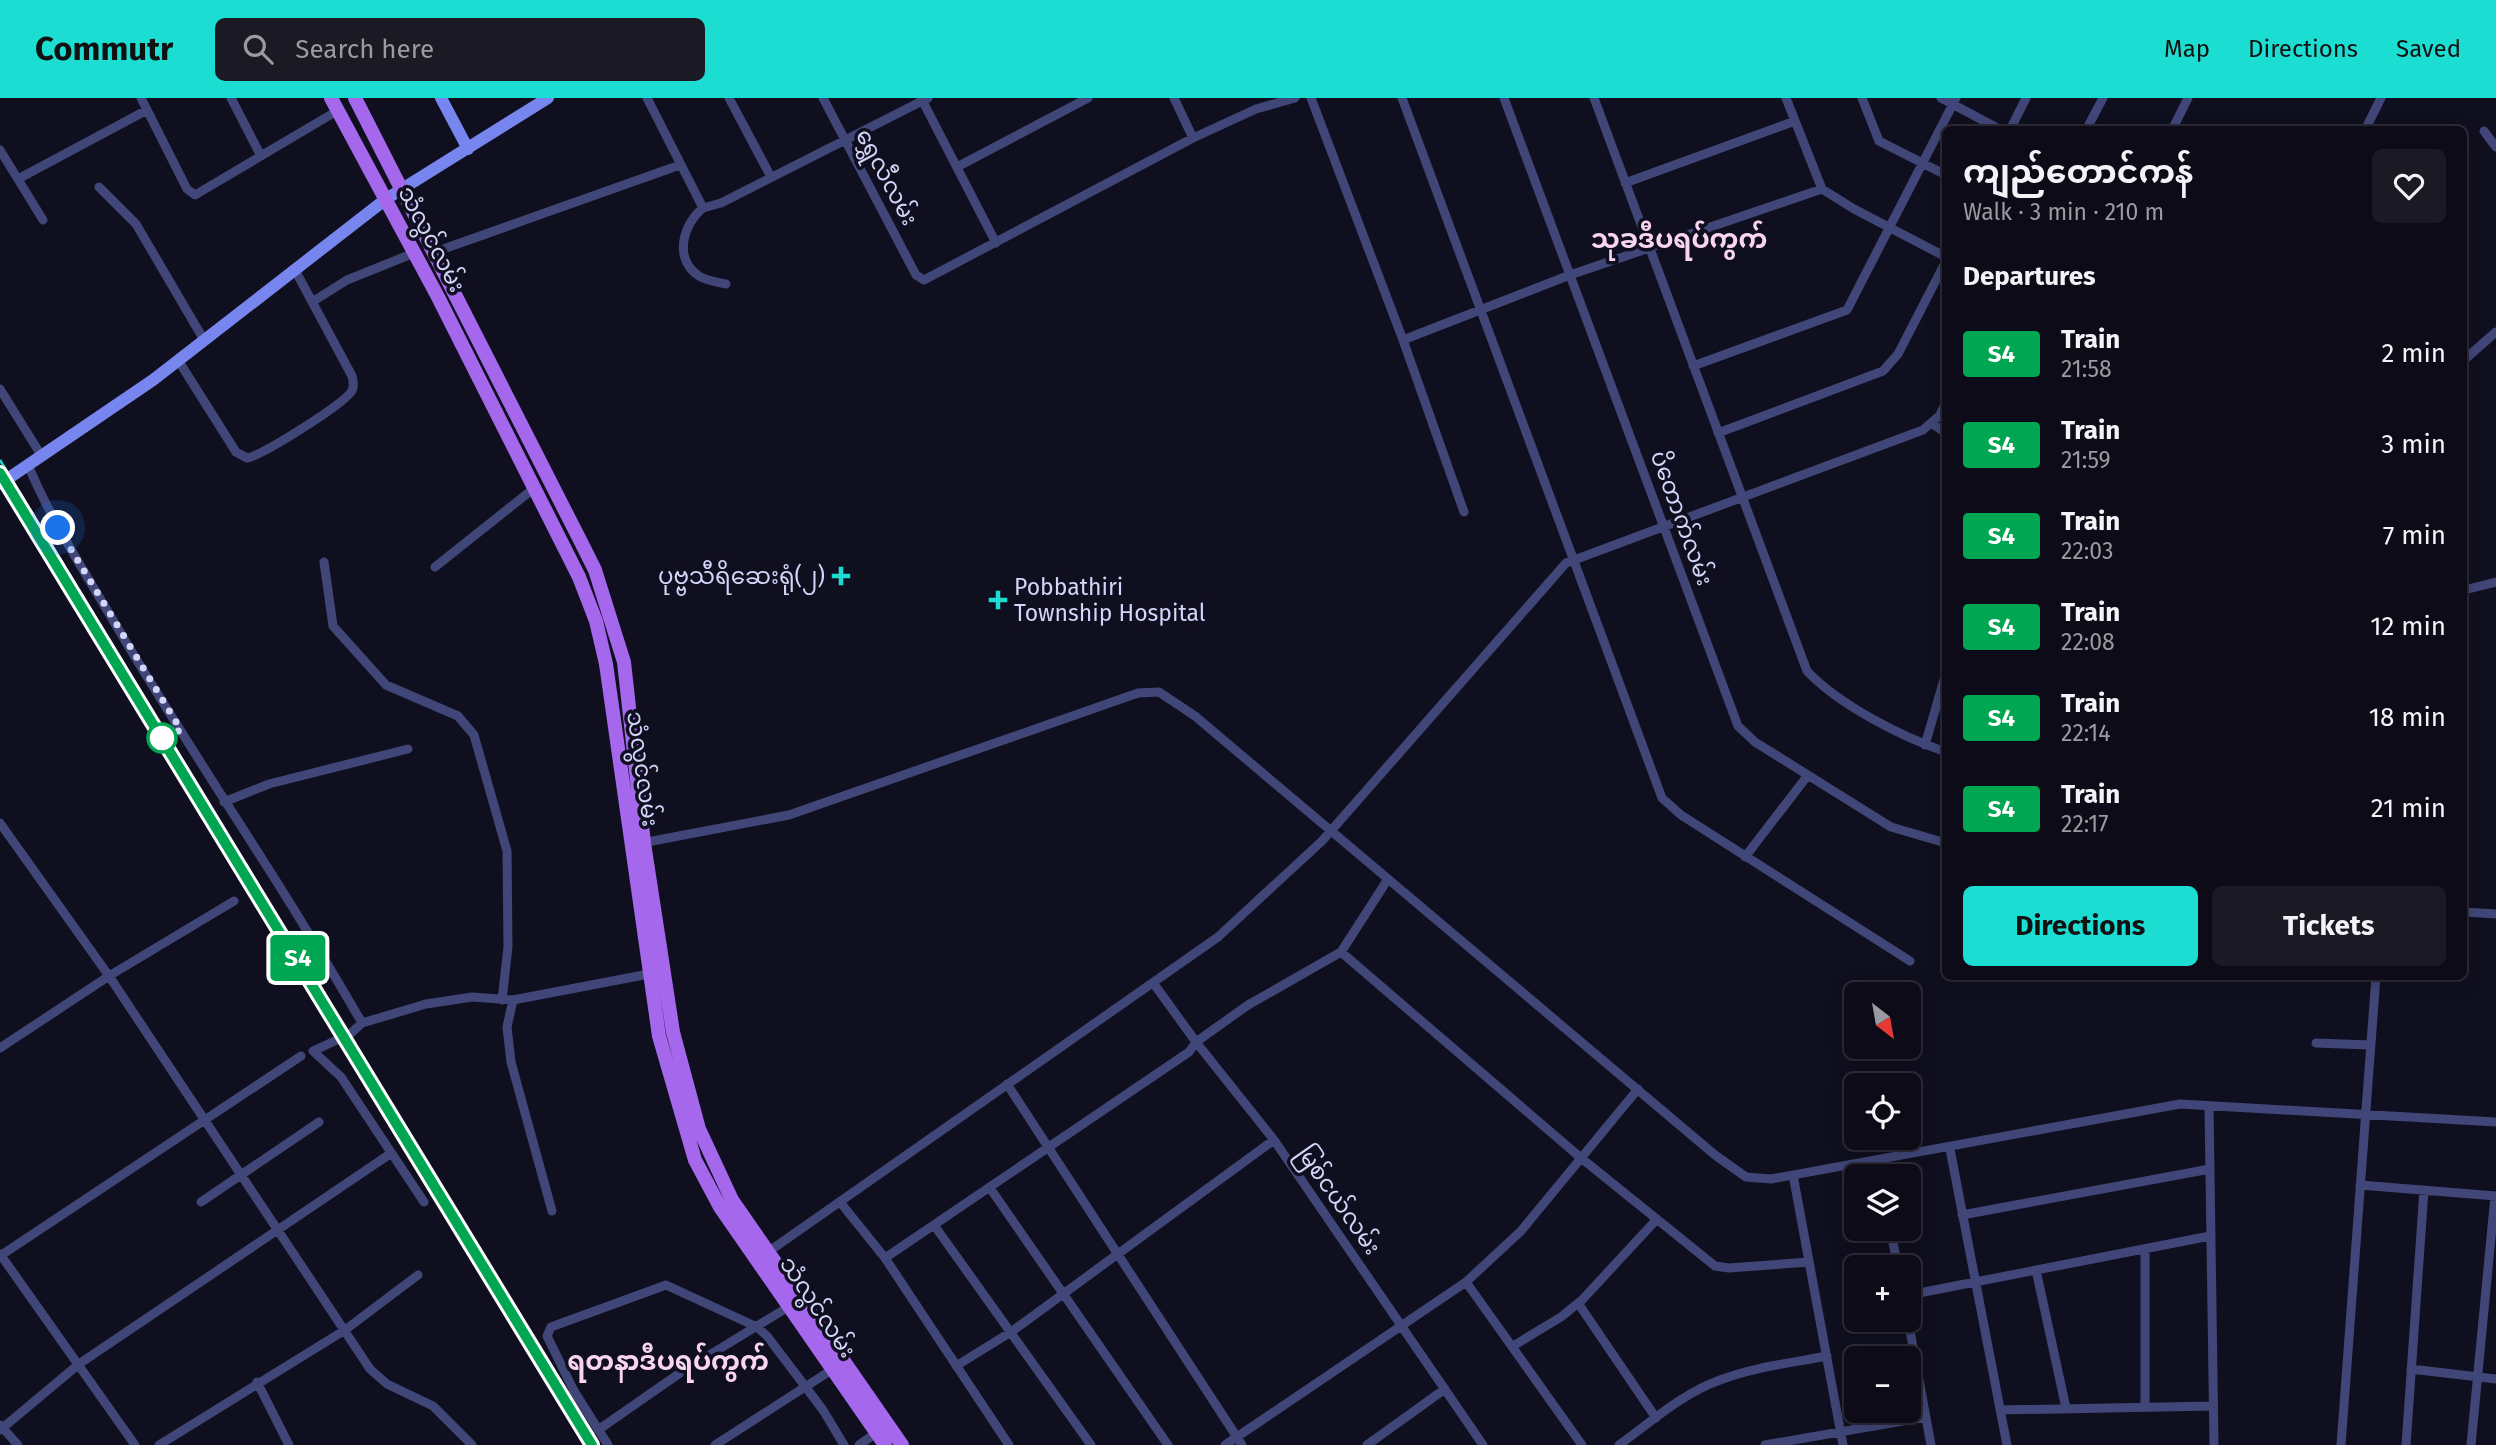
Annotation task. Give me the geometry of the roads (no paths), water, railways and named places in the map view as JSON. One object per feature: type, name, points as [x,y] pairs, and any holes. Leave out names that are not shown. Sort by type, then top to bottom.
[{"type":"main road","name":"သံလွင်လမ်း","points":[[355,98],[576,531],[605,600],[624,662],[649,974],[659,1036],[680,1090],[721,1182],[902,1445]]},
{"type":"main road","name":"သံလွင်လမ်း","points":[[334,105],[453,327],[579,577],[596,621],[673,1032],[680,1090],[706,1184],[880,1439]]},
{"type":"street","points":[[141,98],[191,193],[201,193],[261,156],[334,105]]},
{"type":"street","points":[[231,98],[261,156]]},
{"type":"street","points":[[441,98],[468,149]]},
{"type":"street","points":[[0,484],[178,360],[386,199],[468,149],[531,103],[548,98]]},
{"type":"street","points":[[647,98],[704,208]]},
{"type":"street","points":[[729,98],[771,177]]},
{"type":"street","name":"ရွှေလီလမ်း","points":[[823,98],[920,279],[929,279],[996,243]]},
{"type":"street","points":[[957,167],[1088,98]]},
{"type":"street","points":[[1174,98],[1193,138]]},
{"type":"street","points":[[726,284],[698,275],[687,258],[684,232],[689,221],[704,208],[846,141],[924,99],[996,243],[1193,138],[1256,109],[1296,98]]},
{"type":"street","points":[[1311,98],[1403,340],[1464,512]]},
{"type":"street","points":[[1402,98],[1661,798],[1681,815],[1745,858],[1910,961]]},
{"type":"street","name":"ပိတောက်လမ်း","points":[[1504,98],[1738,726],[1755,742],[1891,827],[1942,842]]},
{"type":"street","points":[[1594,98],[1807,671],[1825,690],[1925,745],[1942,751]]},
{"type":"street","points":[[1786,98],[1822,188],[1942,257]]},
{"type":"street","points":[[1862,98],[1879,141],[1942,173]]},
{"type":"street","points":[[1941,98],[1954,101],[1995,126]]},
{"type":"street","points":[[2012,126],[2026,98]]},
{"type":"street","points":[[2088,126],[2103,98]]},
{"type":"street","points":[[2174,126],[2188,98]]},
{"type":"street","points":[[2367,126],[2381,98]]},
{"type":"street","points":[[1693,366],[1847,310],[1954,101]]},
{"type":"street","points":[[18,179],[147,110]]},
{"type":"street","points":[[1625,183],[1795,121]]},
{"type":"street","points":[[2484,131],[2496,147]]},
{"type":"street","points":[[0,150],[43,220]]},
{"type":"street","points":[[435,252],[680,165]]},
{"type":"street","points":[[99,187],[136,225],[204,340]]},
{"type":"street","points":[[1403,340],[1570,275],[1822,188]]},
{"type":"street","points":[[312,302],[347,281],[414,253]]},
{"type":"street","points":[[1718,433],[1883,371],[1898,354],[1942,267]]},
{"type":"street","points":[[178,360],[236,452],[247,458],[254,457],[318,417],[351,392],[354,385],[295,270]]},
{"type":"street","points":[[2467,357],[2496,332]]},
{"type":"street","points":[[0,389],[41,455]]},
{"type":"street","points":[[768,1252],[1154,984],[1217,937],[1331,831],[1566,563],[1923,430],[1942,408]]},
{"type":"street","points":[[1931,423],[1942,430]]},
{"type":"street","points":[[28,465],[52,518],[224,802],[330,964],[362,1023]]},
{"type":"street","points":[[435,567],[533,489]]},
{"type":"street","points":[[324,562],[333,626],[386,685],[458,716],[474,734],[508,851],[508,947],[502,1000]]},
{"type":"street","points":[[2467,589],[2496,582]]},
{"type":"street","points":[[1925,745],[1942,687]]},
{"type":"street","points":[[637,843],[789,815],[1138,693],[1159,692],[1195,716],[1746,1177],[1771,1179],[1950,1149],[2180,1104],[2496,1122]]},
{"type":"street","points":[[224,802],[269,784],[408,749]]},
{"type":"street","points":[[1745,858],[1808,775]]},
{"type":"street","points":[[0,822],[4,836],[109,976],[370,1369],[387,1384],[433,1406],[472,1445]]},
{"type":"street","points":[[885,1258],[1189,1052],[1196,1042],[1248,1005],[1341,951],[1388,878]]},
{"type":"street","points":[[0,1048],[109,976],[234,901]]},
{"type":"street","points":[[2467,912],[2496,914]]},
{"type":"street","points":[[1341,951],[1581,1158],[1715,1266],[1729,1268],[1809,1262]]},
{"type":"street","points":[[424,1202],[341,1077],[313,1051],[350,1034],[362,1023],[426,1004],[472,997],[513,1000],[649,974]]},
{"type":"street","points":[[2341,1445],[2376,980]]},
{"type":"street","name":"မြစ်ငယ်လမ်း","points":[[1154,984],[1274,1140],[1483,1445]]},
{"type":"street","points":[[513,1000],[507,1027],[511,1062],[552,1211]]},
{"type":"street","points":[[2316,1043],[2370,1045]]},
{"type":"street","points":[[135,1445],[0,1255],[301,1056]]},
{"type":"street","points":[[1007,1084],[1239,1441]]},
{"type":"street","points":[[1225,1445],[1239,1441],[1466,1282],[1521,1231],[1638,1089]]},
{"type":"street","points":[[2208,1106],[2214,1445]]},
{"type":"street","points":[[201,1202],[319,1122]]},
{"type":"street","points":[[956,1366],[1011,1332],[1274,1140]]},
{"type":"street","points":[[1950,1149],[1973,1281],[2007,1445]]},
{"type":"street","points":[[18,1445],[1,1427],[79,1364],[390,1154]]},
{"type":"street","points":[[1962,1215],[2210,1169]]},
{"type":"street","points":[[1793,1175],[1843,1445]]},
{"type":"street","points":[[2360,1185],[2496,1196],[2471,1445]]},
{"type":"street","points":[[990,1188],[1168,1445]]},
{"type":"street","points":[[2406,1445],[2424,1190]]},
{"type":"street","points":[[840,1202],[885,1258],[1009,1445]]},
{"type":"street","points":[[1513,1346],[1561,1318],[1657,1219]]},
{"type":"street","points":[[934,1225],[1091,1445]]},
{"type":"street","points":[[1921,1292],[2210,1236]]},
{"type":"street","points":[[2145,1249],[2145,1407]]},
{"type":"street","points":[[2036,1270],[2066,1408]]},
{"type":"street","points":[[159,1445],[345,1330],[418,1275]]},
{"type":"street","points":[[1466,1282],[1582,1445]]},
{"type":"street","points":[[608,1445],[574,1391],[547,1335],[551,1327],[666,1285],[757,1327],[806,1387],[844,1445]]},
{"type":"street","points":[[1578,1303],[1656,1418]]},
{"type":"street","points":[[598,1430],[680,1373],[790,1306]]},
{"type":"street","points":[[1910,1332],[1931,1445]]},
{"type":"street","points":[[1619,1445],[1685,1397],[1718,1380],[1826,1356]]},
{"type":"street","points":[[2411,1368],[2477,1379],[2496,1379]]},
{"type":"street","points":[[715,1445],[833,1369]]},
{"type":"street","points":[[257,1382],[289,1445]]},
{"type":"street","points":[[1367,1445],[1445,1389]]},
{"type":"street","points":[[2000,1410],[2213,1406]]},
{"type":"street","points":[[1765,1445],[1926,1418]]},
{"type":"street","points":[[859,1445],[880,1439]]},
{"type":"railway","points":[[0,460],[598,1445]]},
{"type":"train","name":"S4","points":[[0,473],[346,1036],[592,1445]]},
{"type":"place","name":"ပုဗ္ဗသီရိဆေးရုံ(၂)","points":[[841,576]]},
{"type":"place","name":"Pobbathiri Township Hospital","points":[[998,600]]},
{"type":"district","name":"သုခဒီပရပ်ကွက်","points":[[1679,239]]},
{"type":"district","name":"ရတနာဒီပရပ်ကွက်","points":[[668,1361]]}]
